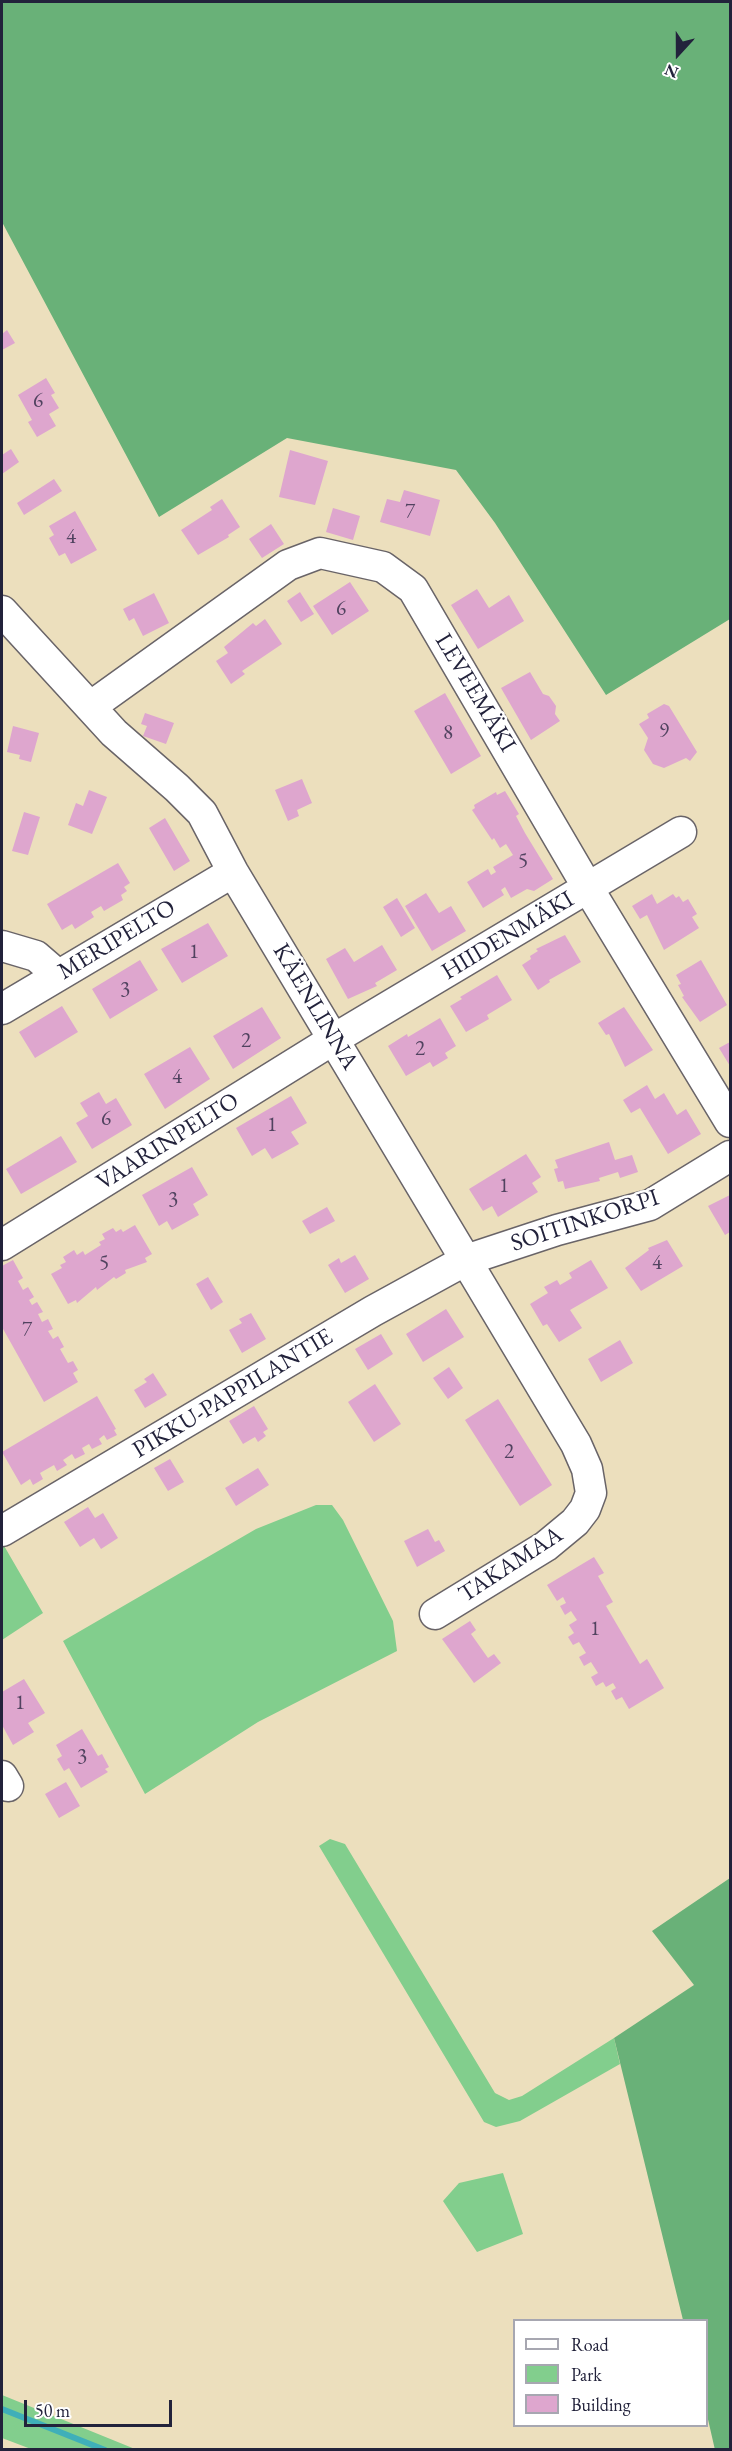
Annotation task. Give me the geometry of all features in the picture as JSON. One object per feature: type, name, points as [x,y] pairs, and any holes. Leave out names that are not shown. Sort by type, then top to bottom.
[{"type":"street","name":"LEVEEMÄKI","points":[[90,707],[288,565],[320,553],[383,567],[413,589],[588,888],[730,1122]]},
{"type":"street","name":"KÄENLINNA","points":[[2,611],[114,733],[202,813],[233,872],[576,1444]]},
{"type":"street","name":"HIIDENMÄKI","points":[[334,1039],[681,832]]},
{"type":"street","name":"MERIPELTO","points":[[2,1010],[233,872]]},
{"type":"street","points":[[2,946],[36,956],[58,975]]},
{"type":"street","name":"VAARINPELTO","points":[[2,1245],[334,1039]]},
{"type":"street","name":"SOITINKORPI","points":[[466,1260],[557,1230],[651,1205],[730,1156]]},
{"type":"street","name":"PIKKU-PAPPILANTIE","points":[[2,1531],[373,1311],[466,1260]]},
{"type":"street","name":"TAKAMAA","points":[[435,1614],[546,1546],[575,1522],[585,1509],[591,1492],[587,1469],[576,1444]]},
{"type":"green space","points":[[2,2],[730,2],[730,619],[606,695],[495,523],[456,470],[287,438],[159,517],[2,222]]},
{"type":"green space","points":[[316,1505],[332,1505],[343,1520],[393,1621],[397,1651],[258,1722],[145,1794],[63,1641],[256,1529]]},
{"type":"green space","points":[[2,1545],[43,1613],[2,1640]]},
{"type":"green space","points":[[330,1839],[345,1844],[495,2093],[509,2100],[522,2096],[614,2038],[620,2064],[520,2121],[496,2127],[484,2122],[319,1846]]},
{"type":"green space","points":[[730,1878],[730,2449],[715,2450],[708,2419],[708,2319],[683,2319],[614,2038],[694,1985],[652,1931]]},
{"type":"green space","points":[[503,2173],[523,2234],[477,2252],[443,2201],[459,2183]]},
{"type":"green space","points":[[2,2395],[135,2449],[31,2449],[2,2438]]},
{"type":"building","points":[[7,330],[15,343],[2,350],[2,334]]},
{"type":"building","points":[[46,378],[55,393],[51,395],[59,408],[49,414],[56,426],[37,437],[28,422],[32,420],[18,395]]},
{"type":"building","points":[[11,449],[19,462],[2,474],[2,455]]},
{"type":"building","points":[[290,450],[328,461],[315,505],[279,497]]},
{"type":"building","points":[[54,479],[62,491],[24,515],[17,503]]},
{"type":"building","points":[[404,490],[440,500],[430,536],[380,522],[387,499],[400,502]]},
{"type":"building","points":[[222,499],[240,527],[228,535],[229,537],[198,555],[181,530],[212,510],[210,507]]},
{"type":"building","points":[[333,508],[360,516],[353,540],[326,532]]},
{"type":"building","points":[[75,511],[97,550],[71,564],[65,553],[59,556],[49,538],[54,535],[49,526]]},
{"type":"building","points":[[271,524],[284,544],[262,558],[249,539]]},
{"type":"building","points":[[350,582],[369,611],[332,635],[313,606]]},
{"type":"building","points":[[477,589],[489,608],[509,595],[524,621],[478,649],[451,605]]},
{"type":"building","points":[[300,592],[314,614],[301,622],[287,601]]},
{"type":"building","points":[[154,593],[169,623],[143,636],[134,618],[129,621],[123,609]]},
{"type":"building","points":[[265,619],[282,644],[242,671],[245,674],[231,684],[216,661],[228,653],[224,647],[253,623],[256,626]]},
{"type":"building","points":[[530,672],[543,694],[549,696],[556,706],[555,714],[560,721],[531,740],[501,688]]},
{"type":"building","points":[[445,693],[481,756],[451,774],[414,711]]},
{"type":"building","points":[[664,704],[669,706],[697,752],[690,761],[686,758],[664,768],[653,764],[644,750],[648,738],[639,724],[649,718],[647,714]]},
{"type":"building","points":[[145,713],[174,723],[166,744],[143,736],[147,726],[141,724]]},
{"type":"building","points":[[13,726],[39,733],[31,762],[19,759],[20,755],[7,752]]},
{"type":"building","points":[[302,779],[312,803],[297,810],[299,816],[288,821],[275,790]]},
{"type":"building","points":[[89,790],[107,797],[92,834],[68,825],[76,803],[83,806]]},
{"type":"building","points":[[505,791],[519,814],[516,816],[525,833],[553,879],[534,891],[527,889],[511,898],[505,887],[501,890],[504,895],[483,908],[467,882],[488,869],[491,875],[496,872],[493,867],[513,855],[506,844],[500,848],[494,838],[492,840],[472,810],[475,808],[474,805],[496,792],[497,795]]},
{"type":"building","points":[[24,812],[40,817],[28,855],[12,851]]},
{"type":"building","points":[[165,818],[190,861],[174,871],[149,828]]},
{"type":"building","points":[[118,863],[130,883],[124,887],[127,891],[121,895],[123,900],[104,911],[101,906],[91,912],[94,917],[75,929],[72,924],[62,930],[47,904]]},
{"type":"building","points":[[426,893],[439,913],[451,906],[466,931],[432,951],[405,906]]},
{"type":"building","points":[[652,894],[657,904],[673,894],[676,898],[679,896],[683,902],[688,899],[697,914],[692,917],[699,928],[664,950],[647,915],[640,919],[632,906]]},
{"type":"building","points":[[397,898],[415,928],[401,937],[383,907]]},
{"type":"building","points":[[208,923],[228,956],[182,983],[161,949]]},
{"type":"building","points":[[565,935],[581,962],[549,980],[550,982],[538,990],[522,965],[538,951],[536,949]]},
{"type":"building","points":[[382,945],[397,970],[375,983],[377,986],[348,999],[326,959],[345,948],[354,962]]},
{"type":"building","points":[[140,960],[158,990],[110,1019],[92,989]]},
{"type":"building","points":[[701,960],[727,1005],[700,1022],[682,997],[684,996],[678,985],[681,984],[676,975]]},
{"type":"building","points":[[497,975],[512,1000],[487,1015],[489,1019],[466,1032],[450,1006],[462,999],[460,997]]},
{"type":"building","points":[[62,1006],[78,1032],[35,1058],[19,1032]]},
{"type":"building","points":[[262,1007],[281,1038],[233,1069],[213,1036]]},
{"type":"building","points":[[624,1007],[653,1050],[625,1067],[609,1034],[606,1035],[598,1023]]},
{"type":"building","points":[[440,1018],[456,1046],[445,1053],[448,1058],[433,1067],[430,1062],[406,1076],[388,1046]]},
{"type":"building","points":[[730,1042],[730,1066],[719,1048]]},
{"type":"building","points":[[190,1047],[210,1079],[165,1109],[144,1074]]},
{"type":"building","points":[[647,1085],[655,1099],[664,1093],[677,1115],[686,1109],[701,1134],[668,1154],[640,1108],[631,1113],[623,1100]]},
{"type":"building","points":[[99,1092],[106,1104],[116,1098],[132,1125],[92,1149],[76,1123],[88,1116],[80,1103]]},
{"type":"building","points":[[291,1096],[307,1123],[291,1132],[299,1144],[272,1159],[265,1148],[252,1156],[236,1128]]},
{"type":"building","points":[[61,1136],[77,1162],[21,1194],[6,1169]]},
{"type":"building","points":[[609,1142],[615,1160],[632,1155],[638,1172],[620,1178],[618,1172],[599,1178],[600,1181],[565,1189],[563,1181],[558,1182],[554,1169],[558,1168],[555,1160]]},
{"type":"building","points":[[526,1154],[541,1177],[532,1183],[538,1192],[498,1217],[492,1206],[483,1211],[469,1189]]},
{"type":"building","points":[[192,1167],[208,1195],[193,1204],[199,1215],[172,1230],[167,1221],[159,1226],[142,1195]]},
{"type":"building","points":[[730,1195],[730,1232],[725,1235],[708,1206]]},
{"type":"building","points":[[327,1207],[335,1221],[310,1234],[302,1221]]},
{"type":"building","points":[[135,1225],[152,1254],[145,1258],[147,1262],[125,1270],[126,1273],[116,1279],[114,1277],[97,1290],[96,1287],[77,1303],[76,1300],[68,1304],[51,1274],[62,1268],[60,1265],[66,1262],[63,1257],[74,1250],[77,1255],[83,1251],[85,1255],[101,1245],[99,1242],[105,1239],[102,1234],[113,1228],[116,1232],[121,1229],[123,1232]]},
{"type":"building","points":[[667,1240],[683,1266],[641,1291],[625,1268],[649,1250],[648,1248]]},
{"type":"building","points":[[355,1255],[369,1279],[345,1293],[328,1265],[339,1258],[341,1263]]},
{"type":"building","points":[[13,1260],[23,1278],[18,1281],[23,1290],[28,1287],[34,1297],[29,1300],[32,1305],[37,1302],[43,1312],[38,1314],[42,1322],[48,1319],[53,1329],[48,1331],[53,1339],[58,1336],[64,1347],[60,1349],[68,1363],[73,1361],[78,1370],[73,1373],[78,1382],[44,1402],[2,1327],[2,1266]]},
{"type":"building","points":[[591,1260],[608,1288],[570,1310],[582,1328],[559,1342],[547,1324],[543,1326],[530,1304],[548,1293],[544,1287],[557,1280],[560,1285],[572,1278],[569,1273]]},
{"type":"building","points":[[208,1277],[223,1302],[211,1310],[196,1284]]},
{"type":"building","points":[[446,1309],[464,1337],[423,1362],[406,1334]]},
{"type":"building","points":[[251,1313],[266,1339],[242,1353],[229,1330],[242,1323],[239,1319]]},
{"type":"building","points":[[381,1334],[393,1354],[368,1370],[355,1349]]},
{"type":"building","points":[[620,1340],[633,1363],[601,1382],[588,1359]]},
{"type":"building","points":[[449,1367],[463,1388],[448,1399],[433,1378]]},
{"type":"building","points":[[153,1373],[167,1395],[145,1408],[134,1390],[147,1382],[144,1379]]},
{"type":"building","points":[[375,1384],[401,1424],[374,1442],[348,1402]]},
{"type":"building","points":[[97,1396],[116,1429],[114,1430],[117,1435],[107,1440],[104,1435],[99,1439],[102,1444],[92,1449],[89,1444],[82,1448],[85,1454],[75,1459],[72,1454],[63,1460],[67,1465],[57,1471],[54,1465],[40,1473],[43,1479],[33,1485],[30,1479],[21,1485],[2,1452]]},
{"type":"building","points":[[498,1399],[552,1485],[520,1506],[465,1420]]},
{"type":"building","points":[[254,1406],[268,1429],[263,1432],[266,1436],[258,1442],[255,1437],[243,1444],[229,1421]]},
{"type":"building","points":[[170,1459],[184,1482],[168,1491],[154,1468]]},
{"type":"building","points":[[258,1468],[269,1485],[236,1506],[225,1488]]},
{"type":"building","points":[[88,1507],[95,1518],[103,1513],[118,1538],[101,1549],[94,1538],[80,1547],[64,1522]]},
{"type":"building","points":[[428,1529],[435,1542],[439,1540],[445,1551],[417,1567],[404,1541]]},
{"type":"building","points":[[594,1557],[604,1573],[598,1576],[613,1602],[606,1606],[640,1664],[647,1659],[664,1688],[629,1709],[622,1697],[616,1700],[611,1691],[616,1688],[613,1683],[606,1687],[603,1682],[596,1686],[591,1677],[598,1673],[591,1662],[584,1666],[579,1657],[586,1653],[579,1642],[573,1645],[568,1637],[574,1633],[569,1625],[577,1620],[571,1611],[565,1615],[560,1606],[566,1603],[563,1597],[557,1601],[547,1585]]},
{"type":"building","points":[[470,1621],[476,1630],[471,1634],[488,1658],[494,1654],[501,1663],[474,1683],[442,1639]]},
{"type":"building","points":[[24,1679],[45,1713],[28,1723],[34,1732],[13,1745],[2,1725],[2,1692]]},
{"type":"building","points":[[82,1729],[98,1756],[102,1754],[109,1767],[105,1769],[108,1772],[81,1788],[69,1768],[64,1771],[57,1759],[62,1756],[56,1745]]},
{"type":"building","points":[[66,1782],[80,1806],[59,1818],[45,1794]]},
{"type":"waterway","points":[[2,2409],[105,2450]]}]
